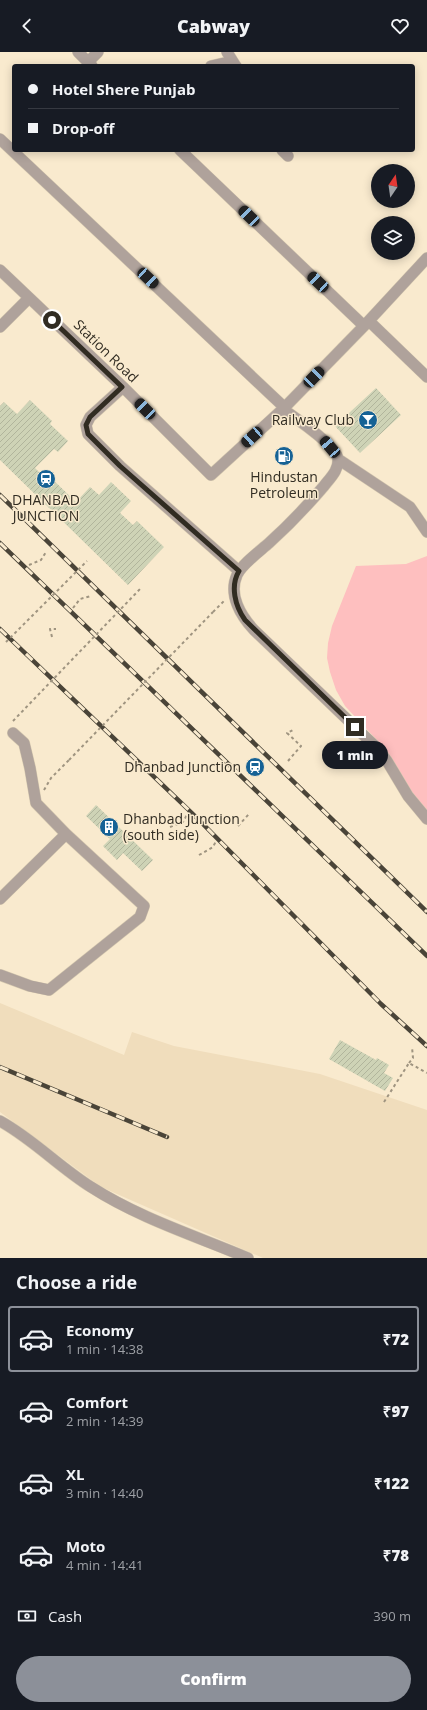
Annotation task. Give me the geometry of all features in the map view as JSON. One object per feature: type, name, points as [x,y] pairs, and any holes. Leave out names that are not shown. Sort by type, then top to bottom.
[{"type":"street","points":[[78,52],[90,64],[98,52]]},
{"type":"street","points":[[227,52],[234,64]]},
{"type":"street","points":[[0,138],[12,149]]},
{"type":"street","points":[[15,152],[283,408],[324,440],[337,455],[338,459],[410,507],[427,532]]},
{"type":"street","points":[[182,152],[367,324],[427,376]]},
{"type":"street","name":"Station Road","points":[[0,270],[211,475],[283,408],[367,324],[427,258]]},
{"type":"street","points":[[0,327],[29,298]]},
{"type":"street","points":[[122,387],[90,417],[86,425],[88,434],[120,466],[239,571]]},
{"type":"street","points":[[338,459],[334,474],[314,498],[288,525],[239,571],[235,579],[235,598],[245,620],[378,749],[411,800],[427,819]]},
{"type":"street","points":[[0,975],[30,986],[49,990],[140,917],[144,906],[66,834],[36,803],[24,743],[13,733]]},
{"type":"street","points":[[0,899],[66,834]]},
{"type":"street","points":[[0,1121],[19,1132],[91,1187],[132,1209],[248,1258]]},
{"type":"path","points":[[29,565],[41,560],[46,552]]},
{"type":"path","points":[[6,642],[87,561]]},
{"type":"path","points":[[13,721],[141,588]]},
{"type":"path","points":[[73,608],[80,598],[91,596]]},
{"type":"path","points":[[51,778],[229,596]]},
{"type":"path","points":[[52,637],[50,629],[56,629]]},
{"type":"path","points":[[288,761],[301,746],[287,733],[293,730]]},
{"type":"path","points":[[170,827],[183,822],[188,814]]},
{"type":"path","points":[[238,826],[249,814]]},
{"type":"path","points":[[198,855],[213,847],[216,841]]},
{"type":"path","points":[[384,1102],[413,1058],[412,1046]]},
{"type":"path","points":[[409,1063],[427,1073]]},
{"type":"shaded area","points":[[427,556],[427,812],[409,791],[392,761],[375,738],[345,706],[336,690],[327,658],[328,643],[332,626],[356,566],[406,564]]},
{"type":"shaded area","points":[[0,1003],[124,1055],[132,1032],[174,1046],[320,1074],[427,1110],[427,1258],[263,1258],[101,1187],[0,1112]]},
{"type":"building","name":"Railway Club","points":[[376,388],[401,415],[360,453],[335,426]]},
{"type":"building","name":"Dhanbad Junction","points":[[30,400],[52,421],[50,424],[68,441],[58,452],[54,449],[35,468],[46,479],[49,476],[76,502],[90,487],[99,495],[111,482],[131,501],[120,513],[133,525],[137,521],[164,547],[128,585],[0,460],[0,406],[4,402],[17,414]]},
{"type":"building","name":"Dhanbad Junction (south side)","points":[[96,805],[153,860],[142,871],[123,853],[117,860],[103,846],[110,839],[86,816]]},
{"type":"building","points":[[340,1040],[376,1060],[377,1058],[389,1065],[384,1073],[393,1078],[385,1091],[329,1059]]},
{"type":"railway","points":[[0,495],[427,912]]},
{"type":"railway","points":[[0,543],[427,956]]},
{"type":"railway","points":[[0,629],[196,817],[381,1004],[427,1046]]},
{"type":"railway","points":[[0,1067],[167,1137]]},
{"type":"place","name":"Railway Club","points":[[368,420]]},
{"type":"place","name":"Hindustan Petroleum","points":[[284,456]]},
{"type":"place","name":"DHANBAD JUNCTION","points":[[46,479]]},
{"type":"place","name":"Dhanbad Junction","points":[[255,767]]},
{"type":"place","name":"Dhanbad Junction (south side)","points":[[109,827]]},
{"type":"route","points":[[52,320],[122,387],[90,417],[86,425],[88,434],[120,466],[239,571],[235,579],[234,591],[241,615],[254,630],[355,727]]}]
